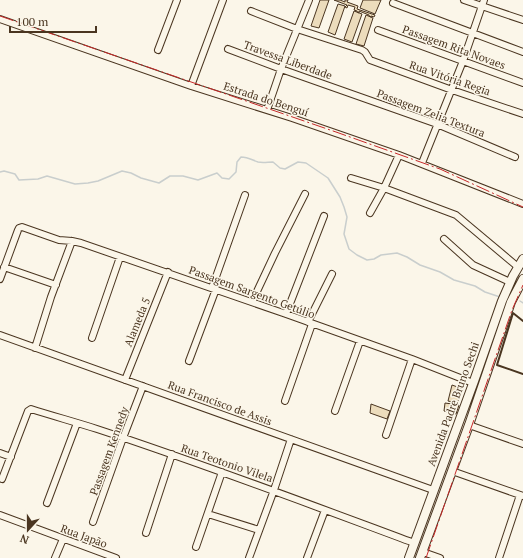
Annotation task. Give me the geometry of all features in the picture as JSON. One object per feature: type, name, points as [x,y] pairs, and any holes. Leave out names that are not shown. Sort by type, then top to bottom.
[{"type":"main road","name":"Avenida Padre Bruno Sechi","points":[[409,558],[502,302],[510,282],[523,259]]},
{"type":"main road","name":"Avenida Padre Bruno Sechi","points":[[422,555],[511,302],[523,279]]},
{"type":"street","points":[[158,50],[177,0]]},
{"type":"street","points":[[191,86],[223,0]]},
{"type":"street","points":[[267,110],[281,69],[309,0]]},
{"type":"street","points":[[464,0],[523,20]]},
{"type":"street","points":[[422,164],[463,61],[484,0]]},
{"type":"street","points":[[393,3],[523,52]]},
{"type":"street","name":"Rua Vitória Regia","points":[[251,11],[297,29],[362,50],[370,60],[523,114]]},
{"type":"street","name":"Estrada do Benguí","points":[[0,19],[191,86],[399,155],[523,204]]},
{"type":"street","name":"Passagem Rita Novaes","points":[[378,30],[523,83]]},
{"type":"street","name":"Travessa Liberdade","points":[[228,49],[340,89]]},
{"type":"street","name":"Passagem Zelia Textura","points":[[340,89],[437,124],[514,157]]},
{"type":"street","points":[[370,212],[384,188],[399,155]]},
{"type":"street","points":[[351,178],[384,188],[456,215],[518,267]]},
{"type":"street","points":[[189,361],[245,194]]},
{"type":"street","points":[[252,302],[305,194]]},
{"type":"street","points":[[286,314],[324,216]]},
{"type":"street","name":"Passagem Sargento Getúlio","points":[[4,267],[18,230],[19,228],[22,228],[58,240],[80,243],[168,272],[412,359],[473,383]]},
{"type":"street","points":[[444,240],[473,265],[510,282]]},
{"type":"street","points":[[35,348],[72,241]]},
{"type":"street","points":[[92,338],[120,256]]},
{"type":"street","points":[[0,278],[4,267],[56,285]]},
{"type":"street","name":"Alameda 5","points":[[125,380],[168,272]]},
{"type":"street","points":[[285,401],[310,323],[332,274]]},
{"type":"street","name":"Rua Francisco de Assis","points":[[0,335],[433,490]]},
{"type":"street","points":[[335,411],[360,341]]},
{"type":"street","points":[[386,435],[412,359]]},
{"type":"street","name":"Passagem Kennedy","points":[[93,522],[143,386]]},
{"type":"street","name":"Rua Teotonio Vilela","points":[[11,457],[28,411],[31,409],[172,454],[414,542]]},
{"type":"street","points":[[47,503],[77,423]]},
{"type":"street","points":[[468,425],[523,444]]},
{"type":"street","points":[[249,558],[291,439]]},
{"type":"street","points":[[0,453],[11,457],[2,479]]},
{"type":"street","points":[[146,533],[172,454]]},
{"type":"street","points":[[452,471],[522,496],[499,558]]},
{"type":"street","points":[[196,547],[222,472]]},
{"type":"street","points":[[307,558],[325,510]]},
{"type":"street","points":[[208,514],[260,530]]},
{"type":"street","name":"Rua Japão","points":[[0,516],[116,558]]},
{"type":"street","points":[[55,558],[63,539]]},
{"type":"street","points":[[422,555],[440,558]]},
{"type":"building","points":[[320,0],[329,0],[319,28],[311,26]]},
{"type":"building","points":[[334,0],[345,2],[345,0],[348,0],[347,2],[358,6],[357,9],[375,15],[374,17],[371,17],[359,11],[359,13],[354,10],[355,7],[348,5],[347,8],[345,7],[347,5]]},
{"type":"building","points":[[363,0],[381,0],[375,14],[360,8]]},
{"type":"building","points":[[338,4],[345,6],[335,35],[328,32]]},
{"type":"building","points":[[354,11],[362,14],[352,42],[344,39]]},
{"type":"building","points":[[366,15],[373,18],[364,46],[356,44]]},
{"type":"building","points":[[452,385],[463,389],[457,403],[448,401]]},
{"type":"building","points":[[445,403],[459,405],[456,414],[444,411]]},
{"type":"building","points":[[371,404],[390,411],[387,419],[370,413]]},
{"type":"waterway","points":[[0,172],[4,171],[15,174],[19,180],[38,179],[47,176],[75,184],[98,181],[122,171],[159,183],[170,176],[183,176],[198,180],[217,173],[222,178],[229,179],[236,172],[237,162],[241,157],[258,162],[273,162],[280,168],[285,169],[298,162],[306,163],[328,178],[340,197],[347,217],[344,234],[349,249],[357,255],[367,260],[374,259],[381,255],[397,253],[420,265],[440,272],[454,280],[475,286],[485,292],[500,297]]},
{"type":"wall","points":[[523,321],[513,313],[497,365],[523,374]]},
{"type":"power","points":[[0,16],[440,169],[523,207]]},
{"type":"power","points":[[426,558],[512,310],[523,285]]}]
